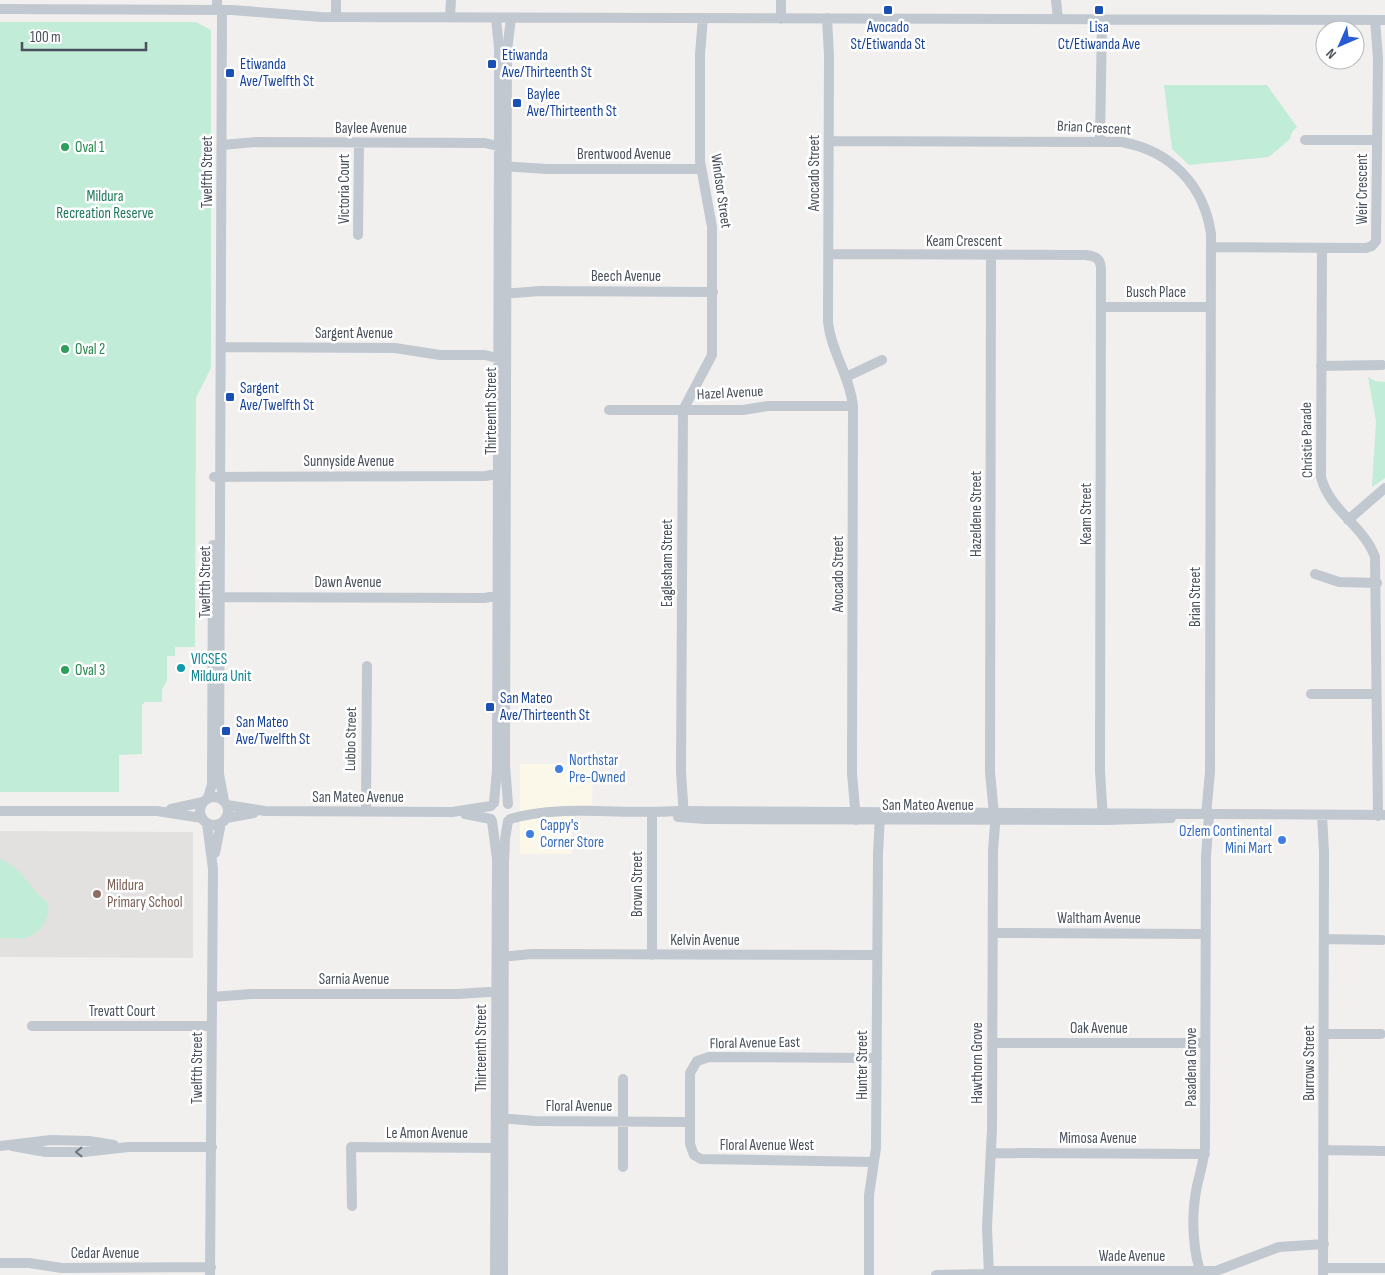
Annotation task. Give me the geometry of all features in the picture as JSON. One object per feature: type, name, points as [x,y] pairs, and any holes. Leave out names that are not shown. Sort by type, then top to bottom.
[{"type":"street","points":[[336,0],[336,17]]},
{"type":"street","points":[[450,0],[453,17]]},
{"type":"street","points":[[453,17],[456,0]]},
{"type":"street","points":[[781,0],[781,18]]},
{"type":"street","points":[[1050,0],[1054,19]]},
{"type":"street","points":[[1054,19],[1056,0]]},
{"type":"street","points":[[0,9],[219,7],[336,17],[1380,20]]},
{"type":"street","name":"Twelfth Street","points":[[219,7],[222,142],[222,363],[214,396],[219,774],[225,803]]},
{"type":"street","name":"Thirteenth Street","points":[[493,804],[497,780],[502,477],[503,143],[496,18]]},
{"type":"street","name":"Thirteenth Street","points":[[503,143],[507,51],[511,18]]},
{"type":"street","name":"Windsor Street","points":[[700,18],[701,169],[712,223],[713,292],[712,355],[710,362]]},
{"type":"street","name":"Avocado Street","points":[[830,18],[829,333],[835,354],[846,377],[853,406],[853,815]]},
{"type":"street","points":[[1100,20],[1100,142]]},
{"type":"street","name":"Weir Crescent","points":[[1211,247],[1366,248],[1376,242],[1380,20]]},
{"type":"street","points":[[1305,140],[1377,140]]},
{"type":"street","name":"Brian Crescent","points":[[829,141],[1122,142],[1145,148],[1166,158],[1183,172],[1203,201],[1209,223],[1211,247],[1210,422]]},
{"type":"street","name":"Baylee Avenue","points":[[222,142],[503,143]]},
{"type":"street","name":"Victoria Court","points":[[358,235],[359,143]]},
{"type":"street","name":"Brentwood Avenue","points":[[503,169],[701,169]]},
{"type":"street","name":"Christie Parade","points":[[1322,248],[1322,477],[1326,491],[1372,551],[1376,583],[1375,764],[1378,815]]},
{"type":"street","name":"Keam Crescent","points":[[829,254],[1085,255],[1098,258]]},
{"type":"street","name":"Hazeldene Street","points":[[991,256],[990,772],[992,816]]},
{"type":"street","name":"Keam Street","points":[[1098,258],[1101,268],[1100,816]]},
{"type":"street","name":"Beech Avenue","points":[[502,291],[713,292]]},
{"type":"street","name":"Busch Place","points":[[1101,307],[1211,307]]},
{"type":"street","name":"Sargent Avenue","points":[[222,346],[395,348],[440,355],[502,355]]},
{"type":"street","points":[[846,377],[882,360]]},
{"type":"street","name":"Eaglesham Street","points":[[681,814],[683,410],[686,401],[710,362]]},
{"type":"street","points":[[1321,366],[1382,365]]},
{"type":"street","name":"Hazel Avenue","points":[[609,410],[750,410],[768,406],[853,406]]},
{"type":"street","name":"Brian Street","points":[[1208,815],[1210,772],[1210,422]]},
{"type":"street","name":"Sunnyside Avenue","points":[[216,477],[502,477]]},
{"type":"street","points":[[1348,520],[1385,488]]},
{"type":"street","points":[[1315,574],[1339,582],[1376,583]]},
{"type":"street","name":"Twelfth Street","points":[[205,800],[212,784],[216,597]]},
{"type":"street","name":"Dawn Avenue","points":[[216,597],[501,598]]},
{"type":"street","name":"Thirteenth Street","points":[[501,598],[505,784],[509,805]]},
{"type":"street","name":"Lubbo Street","points":[[366,812],[367,666]]},
{"type":"street","points":[[1311,694],[1376,694]]},
{"type":"street","points":[[0,811],[157,812],[204,820],[214,825],[223,820],[225,803],[216,797],[157,812]]},
{"type":"street","points":[[204,820],[200,810],[205,800]]},
{"type":"street","points":[[501,801],[509,805],[512,813],[509,820],[502,824],[492,820],[489,813],[493,804],[501,801]]},
{"type":"street","name":"San Mateo Avenue","points":[[225,803],[265,811],[366,812],[452,812],[493,804]]},
{"type":"street","name":"San Mateo Avenue","points":[[509,805],[538,813]]},
{"type":"street","name":"San Mateo Avenue","points":[[223,820],[265,811]]},
{"type":"street","name":"San Mateo Avenue","points":[[452,812],[492,820]]},
{"type":"street","name":"San Mateo Avenue","points":[[509,820],[538,813],[878,816],[1378,815]]},
{"type":"street","name":"Brown Street","points":[[652,813],[652,955]]},
{"type":"street","name":"Pasadena Grove","points":[[1200,1273],[1194,1248],[1194,1220],[1197,1188],[1204,1154],[1206,856],[1208,815]]},
{"type":"street","name":"Burrows Street","points":[[1323,1271],[1325,815]]},
{"type":"street","name":"Hunter Street","points":[[869,1275],[869,1196],[874,1162],[877,1058],[878,816]]},
{"type":"street","name":"Hawthorn Grove","points":[[989,1274],[987,1227],[991,1153],[992,816]]},
{"type":"street","name":"Twelfth Street","points":[[204,820],[213,869],[211,1272]]},
{"type":"street","name":"Twelfth Street","points":[[213,869],[223,820]]},
{"type":"street","name":"Thirteenth Street","points":[[492,820],[497,859],[500,954],[499,1121],[503,1275]]},
{"type":"street","name":"Thirteenth Street","points":[[500,954],[505,839],[509,820]]},
{"type":"street","name":"Waltham Avenue","points":[[993,933],[1206,934]]},
{"type":"street","points":[[1324,939],[1382,940]]},
{"type":"street","name":"Kelvin Avenue","points":[[500,954],[877,955]]},
{"type":"street","name":"Sarnia Avenue","points":[[212,993],[500,994]]},
{"type":"street","name":"Trevatt Court","points":[[32,1026],[212,1026]]},
{"type":"street","points":[[1324,1034],[1381,1034]]},
{"type":"street","name":"Oak Avenue","points":[[992,1043],[1206,1043]]},
{"type":"street","name":"Floral Avenue East","points":[[690,1122],[690,1073],[694,1065],[703,1058],[877,1058]]},
{"type":"street","name":"Floral Avenue","points":[[623,1080],[623,1167]]},
{"type":"street","name":"Floral Avenue","points":[[499,1121],[690,1122]]},
{"type":"street","name":"Floral Avenue West","points":[[690,1122],[692,1150],[700,1159],[874,1162]]},
{"type":"street","points":[[0,1146],[51,1140],[89,1141],[128,1146],[212,1147]]},
{"type":"street","name":"Le Amon Avenue","points":[[352,1206],[351,1147],[500,1148]]},
{"type":"street","name":"Thirteenth Street","points":[[495,1275],[500,1148]]},
{"type":"street","points":[[1323,1150],[1385,1151]]},
{"type":"street","name":"Mimosa Avenue","points":[[991,1153],[1204,1154]]},
{"type":"street","name":"Wade Avenue","points":[[936,1275],[1200,1273],[1221,1269],[1279,1247],[1324,1244]]},
{"type":"street","name":"Cedar Avenue","points":[[0,1263],[62,1268],[211,1272]]},
{"type":"street","points":[[1323,1271],[1385,1268]]},
{"type":"shaded area","points":[[520,764],[593,764],[592,805],[572,806],[572,854],[520,854]]},
{"type":"shaded area","name":"Mildura Primary School","points":[[0,831],[193,832],[193,958],[0,957]]},
{"type":"green space","name":"Mildura Recreation Reserve","points":[[0,22],[196,22],[211,30],[211,368],[196,398],[195,647],[175,647],[175,656],[167,656],[167,680],[162,690],[162,702],[145,702],[142,705],[142,754],[119,755],[119,792],[0,792]]},
{"type":"green space","points":[[1164,85],[1267,85],[1297,127],[1292,132],[1290,139],[1269,157],[1189,165],[1172,149]]},
{"type":"green space","points":[[1368,377],[1375,381],[1385,382],[1385,478],[1372,487],[1376,421]]},
{"type":"green space","points":[[0,859],[14,867],[48,903],[48,914],[43,925],[35,933],[25,938],[0,938]]},
{"type":"place","name":"Avocado St/Etiwanda St","points":[[888,10]]},
{"type":"place","name":"Lisa Ct/Etiwanda Ave","points":[[1099,10]]},
{"type":"place","name":"Etiwanda Ave/Thirteenth St","points":[[492,64]]},
{"type":"place","name":"Etiwanda Ave/Twelfth St","points":[[230,73]]},
{"type":"place","name":"Baylee Ave/Thirteenth St","points":[[517,103]]},
{"type":"place","name":"Oval 1","points":[[65,147]]},
{"type":"place","name":"Oval 2","points":[[65,349]]},
{"type":"place","name":"Sargent Ave/Twelfth St","points":[[230,397]]},
{"type":"place","name":"VICSES Mildura Unit","points":[[181,668]]},
{"type":"place","name":"Oval 3","points":[[65,670]]},
{"type":"place","name":"San Mateo Ave/Thirteenth St","points":[[490,707]]},
{"type":"place","name":"San Mateo Ave/Twelfth St","points":[[226,731]]},
{"type":"place","name":"Northstar Pre-Owned","points":[[559,769]]},
{"type":"place","name":"Cappy's Corner Store","points":[[530,834]]},
{"type":"place","name":"Ozlem Continental Mini Mart","points":[[1282,840]]},
{"type":"place","name":"Mildura Primary School","points":[[97,894]]}]
